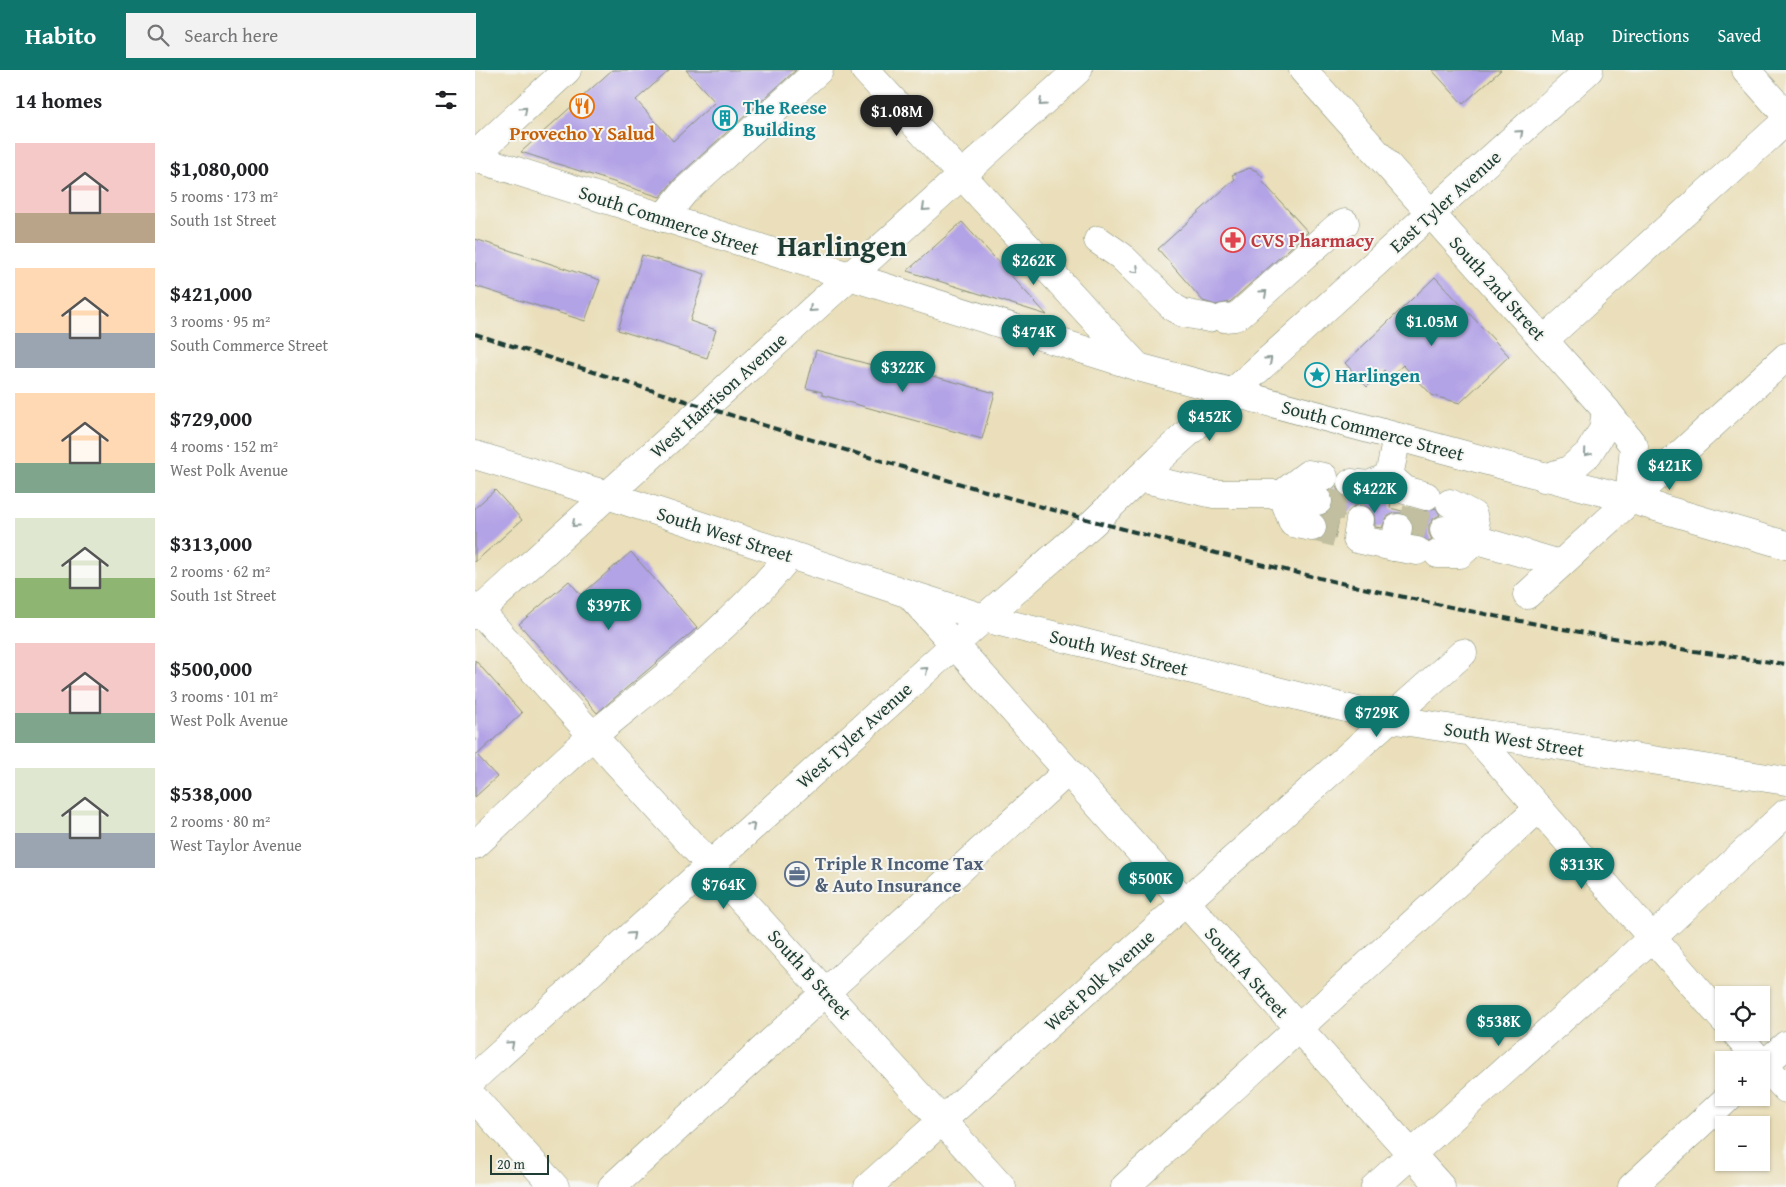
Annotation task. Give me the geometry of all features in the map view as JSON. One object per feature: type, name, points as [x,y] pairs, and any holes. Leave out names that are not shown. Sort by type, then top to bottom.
[{"type":"street","points":[[475,157],[567,70]]},
{"type":"street","points":[[663,218],[685,191],[819,70]]},
{"type":"street","points":[[865,70],[1138,367]]},
{"type":"street","name":"West Harrison Avenue","points":[[476,611],[1078,70]]},
{"type":"street","name":"East Tyler Avenue","points":[[1233,392],[1589,70]]},
{"type":"street","points":[[1746,70],[1786,115]]},
{"type":"street","name":"South 2nd Street","points":[[1317,75],[1431,213],[1606,410],[1634,446],[1629,499]]},
{"type":"street","points":[[1544,340],[1786,121]]},
{"type":"street","name":"South Commerce Street","points":[[475,157],[1138,367],[1544,478],[1629,499],[1786,545]]},
{"type":"street","points":[[1098,240],[1121,256],[1174,308],[1183,313],[1216,318],[1235,317],[1337,227],[1345,223]]},
{"type":"street","points":[[1527,595],[1629,499],[1786,357]]},
{"type":"street","name":"West Tyler Avenue","points":[[475,1077],[983,618],[1094,522],[1233,392]]},
{"type":"street","points":[[1544,478],[1569,470],[1588,454],[1603,430],[1606,410]]},
{"type":"street","points":[[1389,516],[1397,437]]},
{"type":"street","name":"South West Street","points":[[475,455],[607,495],[983,618],[1390,719],[1786,781]]},
{"type":"street","points":[[1140,478],[1214,494],[1282,494],[1321,489]]},
{"type":"street","points":[[1282,494],[1293,523],[1389,516],[1473,515],[1478,538]]},
{"type":"street","points":[[1389,516],[1460,554],[1478,538]]},
{"type":"street","points":[[1478,538],[1560,564]]},
{"type":"street","points":[[475,845],[593,736],[719,630],[765,586],[790,555]]},
{"type":"street","points":[[909,594],[953,645]]},
{"type":"street","name":"South B Street","points":[[476,611],[711,864],[1002,1187]]},
{"type":"street","name":"South A Street","points":[[953,645],[1441,1187]]},
{"type":"street","name":"West Polk Avenue","points":[[868,1187],[1463,652]]},
{"type":"street","points":[[1472,732],[1715,1010]]},
{"type":"street","points":[[612,1187],[1067,772]]},
{"type":"street","points":[[1125,1187],[1539,808]]},
{"type":"street","points":[[1375,1187],[1652,938],[1786,814]]},
{"type":"street","points":[[1742,1041],[1750,1051]]},
{"type":"street","points":[[1770,1057],[1786,1045]]},
{"type":"street","points":[[1770,1073],[1786,1089]]},
{"type":"street","points":[[475,1099],[555,1187]]},
{"type":"street","points":[[1632,1187],[1719,1106]]},
{"type":"building","points":[[612,70],[670,70],[636,100],[673,141],[715,102],[686,70],[796,70],[675,179],[660,197],[521,152]]},
{"type":"building","points":[[1432,70],[1501,70],[1463,104]]},
{"type":"building","name":"CVS Pharmacy","points":[[1249,168],[1257,171],[1263,178],[1261,180],[1308,232],[1230,302],[1216,305],[1203,301],[1158,249],[1235,179],[1232,175]]},
{"type":"building","points":[[962,222],[1047,315],[907,271]]},
{"type":"building","points":[[475,239],[600,280],[585,321],[475,286]]},
{"type":"building","points":[[642,255],[705,274],[690,321],[716,330],[707,358],[618,330]]},
{"type":"building","points":[[1435,277],[1509,356],[1460,403],[1433,396],[1403,365],[1390,377],[1384,370],[1367,387],[1345,363]]},
{"type":"building","points":[[816,350],[887,369],[888,364],[995,393],[982,439],[822,395],[822,392],[806,388]]},
{"type":"building","points":[[1336,487],[1341,495],[1349,498],[1367,501],[1377,498],[1391,501],[1390,508],[1422,516],[1423,511],[1436,508],[1440,515],[1434,518],[1429,525],[1429,533],[1432,540],[1429,542],[1420,536],[1421,533],[1413,531],[1413,523],[1408,516],[1402,513],[1394,513],[1387,517],[1382,528],[1375,527],[1374,514],[1369,508],[1362,505],[1354,506],[1345,516],[1340,515],[1335,538],[1324,536],[1327,523],[1323,516],[1329,512],[1333,504],[1330,491]]},
{"type":"building","points":[[495,490],[522,520],[475,562],[475,508]]},
{"type":"building","points":[[631,552],[697,628],[597,713],[519,624],[569,581],[581,595]]},
{"type":"building","points":[[475,660],[522,713],[477,755],[497,777],[475,797]]},
{"type":"tunnel","points":[[1318,501],[1363,510]]},
{"type":"tunnel","points":[[1400,519],[1444,530]]},
{"type":"tunnel","points":[[1312,527],[1336,533]]},
{"type":"railway","points":[[475,334],[798,436],[960,484],[1123,529],[1287,570],[1452,607],[1619,639],[1786,664]]},
{"type":"place","name":"Provecho Y Salud","points":[[582,106]]},
{"type":"place","name":"The Reese Building","points":[[725,118]]},
{"type":"place","name":"CVS Pharmacy","points":[[1233,240]]},
{"type":"place","name":"Harlingen","points":[[1317,375]]},
{"type":"place","name":"Triple R Income Tax & Auto Insurance","points":[[797,874]]},
{"type":"district","name":"Harlingen","points":[[842,245]]}]
